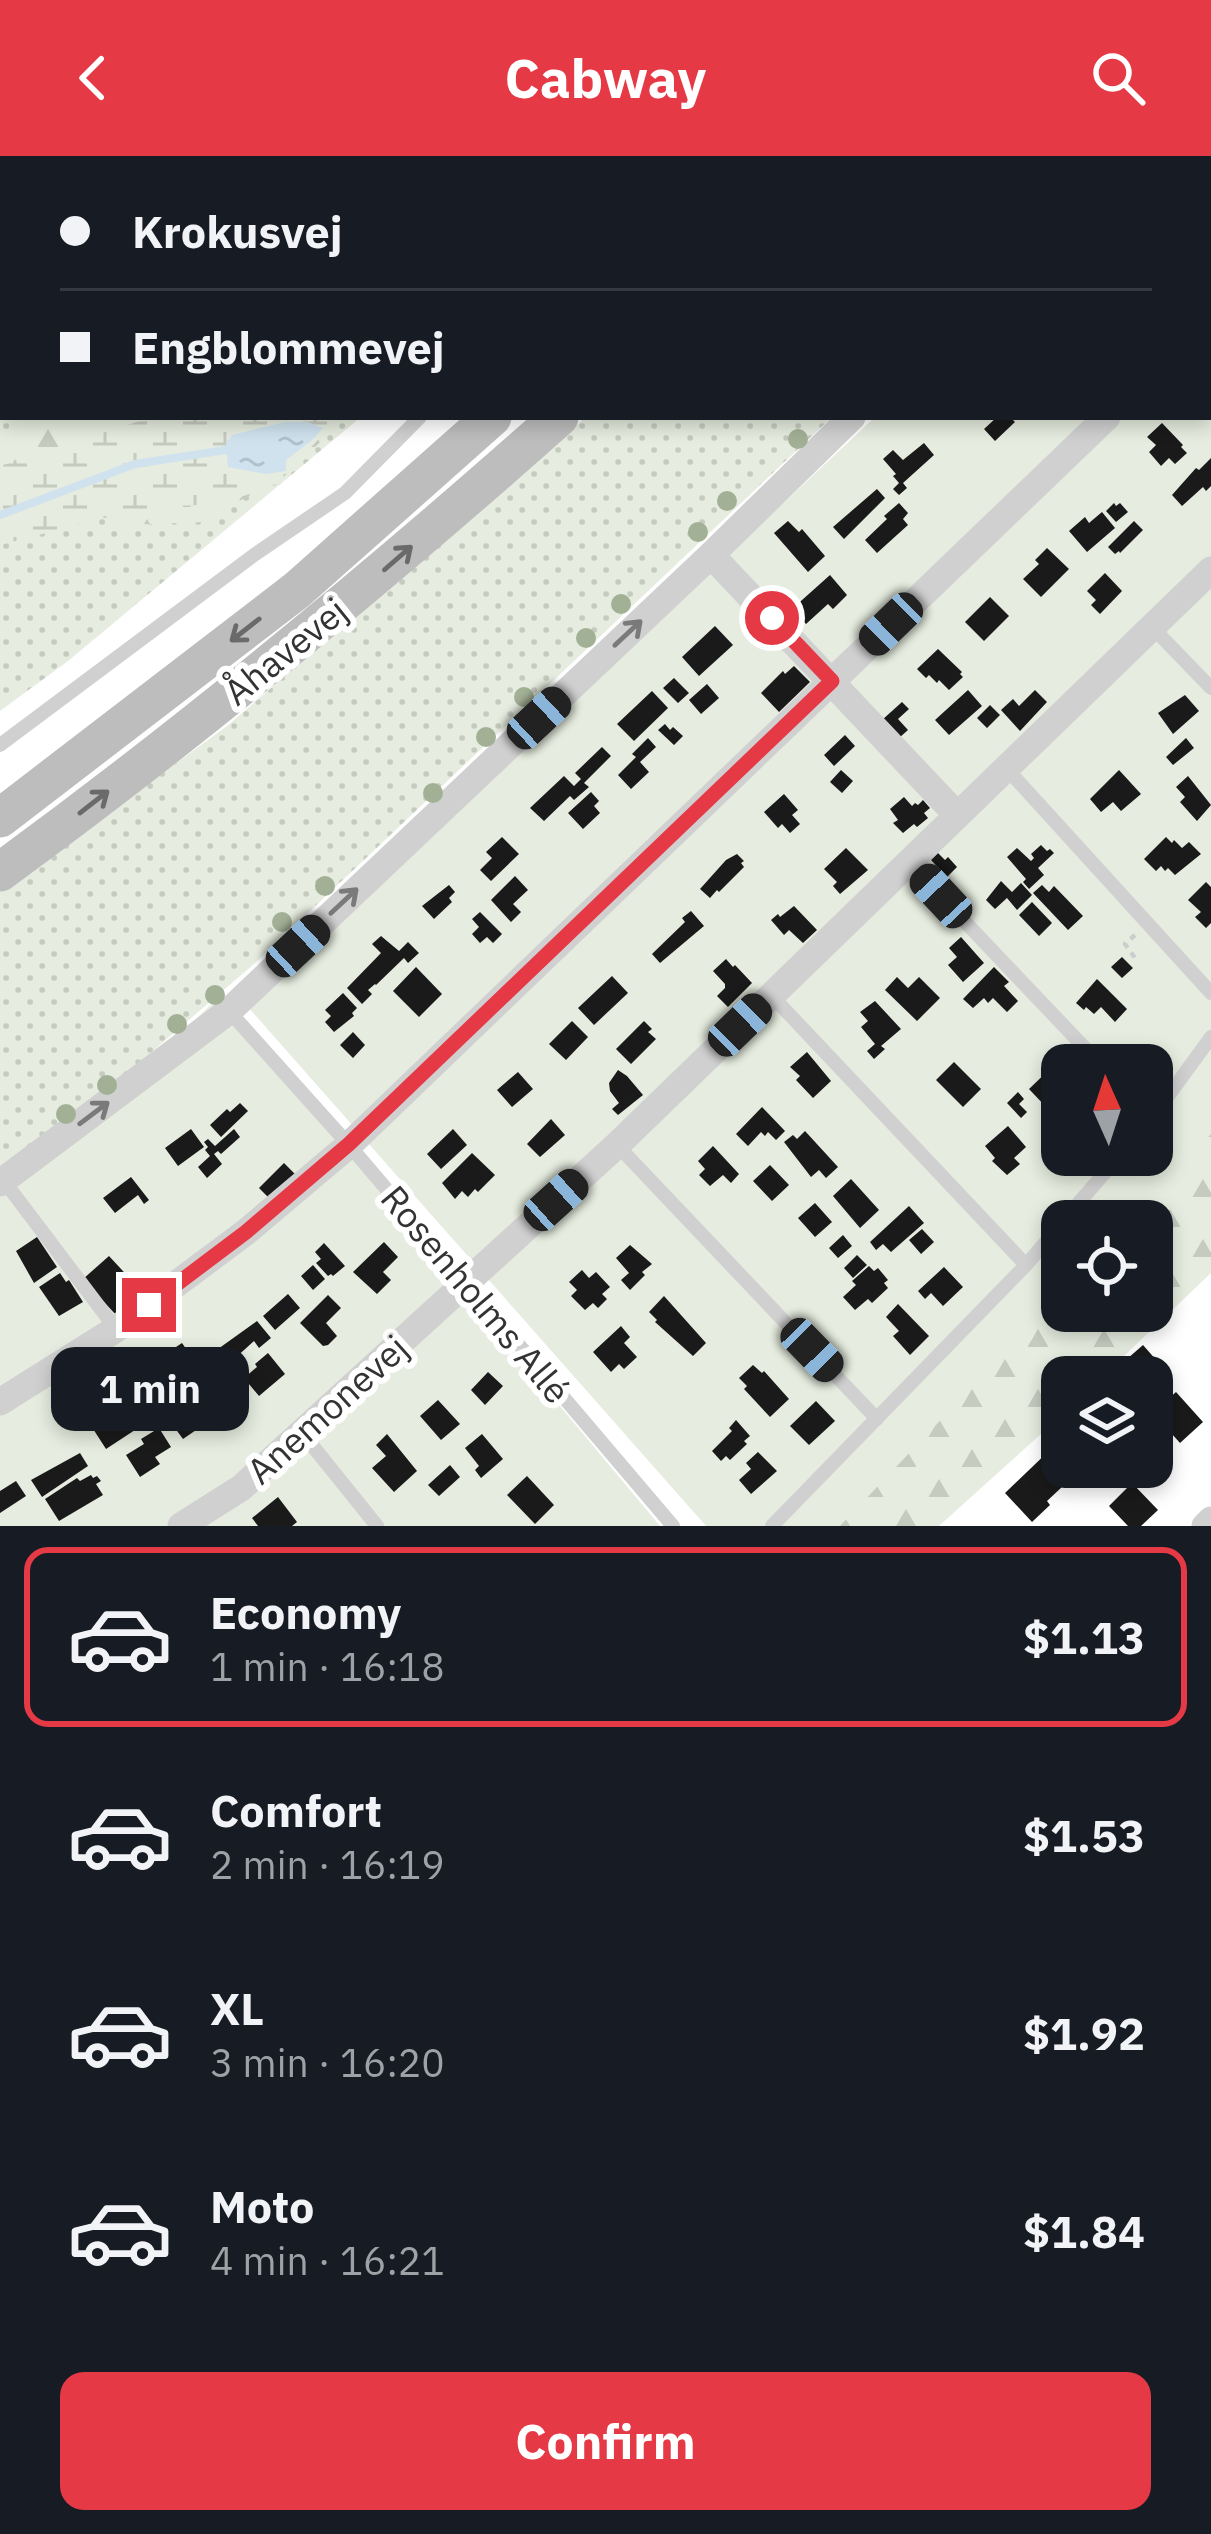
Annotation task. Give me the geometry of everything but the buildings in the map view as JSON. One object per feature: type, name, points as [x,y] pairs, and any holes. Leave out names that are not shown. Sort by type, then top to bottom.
[{"type":"main road","name":"Åhavevej","points":[[0,818],[297,590],[489,420]]},
{"type":"main road","name":"Åhavevej","points":[[0,872],[277,659],[552,420]]},
{"type":"street","points":[[2,1182],[229,1011],[849,420]]},
{"type":"street","points":[[0,1402],[116,1329],[246,1232],[349,1144],[1103,420]]},
{"type":"street","points":[[711,555],[958,815]]},
{"type":"street","name":"Anemonevej","points":[[182,1526],[241,1488],[303,1434],[617,1145],[1211,570]]},
{"type":"lane","points":[[0,745],[254,555],[345,493],[417,420]]},
{"type":"lane","points":[[1152,627],[1211,688]]},
{"type":"lane","points":[[1006,769],[1211,993]]},
{"type":"lane","points":[[909,862],[1081,1044]]},
{"type":"lane","points":[[771,995],[1026,1265]]},
{"type":"lane","name":"Rosenholms Allé","points":[[229,1011],[349,1144],[673,1526]]},
{"type":"lane","points":[[1173,1089],[1211,1037]]},
{"type":"lane","points":[[617,1145],[877,1419]]},
{"type":"lane","points":[[1082,1200],[1102,1176]]},
{"type":"lane","points":[[2,1182],[116,1329]]},
{"type":"lane","points":[[772,1526],[1041,1248]]},
{"type":"lane","points":[[303,1434],[377,1526]]},
{"type":"green space","points":[[0,420],[357,420],[68,661],[0,711]]},
{"type":"green space","points":[[36,420],[344,420],[279,481],[208,522],[121,525],[106,505],[0,521],[0,433]]},
{"type":"green space","points":[[143,420],[336,420],[276,485],[232,500],[108,517],[0,545],[0,466]]},
{"type":"green space","points":[[583,420],[829,420],[254,964],[97,1099],[0,1168],[0,892],[227,726]]},
{"type":"green space","points":[[872,420],[1211,420],[1211,1134],[1173,1174],[1173,1044],[1041,1044],[1041,1176],[1171,1176],[1149,1200],[1041,1200],[1041,1314],[840,1526],[706,1526],[248,1007]]},
{"type":"green space","points":[[219,997],[660,1526],[0,1526],[0,1180],[121,1090]]},
{"type":"green space","points":[[1211,1059],[1211,1273],[1173,1309],[1173,1200],[1104,1200],[1130,1176],[1173,1176],[1173,1121]]},
{"type":"green space","points":[[1041,1266],[1041,1332],[1149,1332],[1124,1356],[1041,1356],[1041,1434],[939,1526],[798,1526]]},
{"type":"water","points":[[285,422],[323,428],[286,460],[286,471],[266,474],[228,467],[226,443],[232,435]]},
{"type":"waterway","points":[[0,515],[135,464],[226,450]]},
{"type":"route","points":[[149,1305],[246,1232],[349,1144],[832,681],[772,618]]}]
